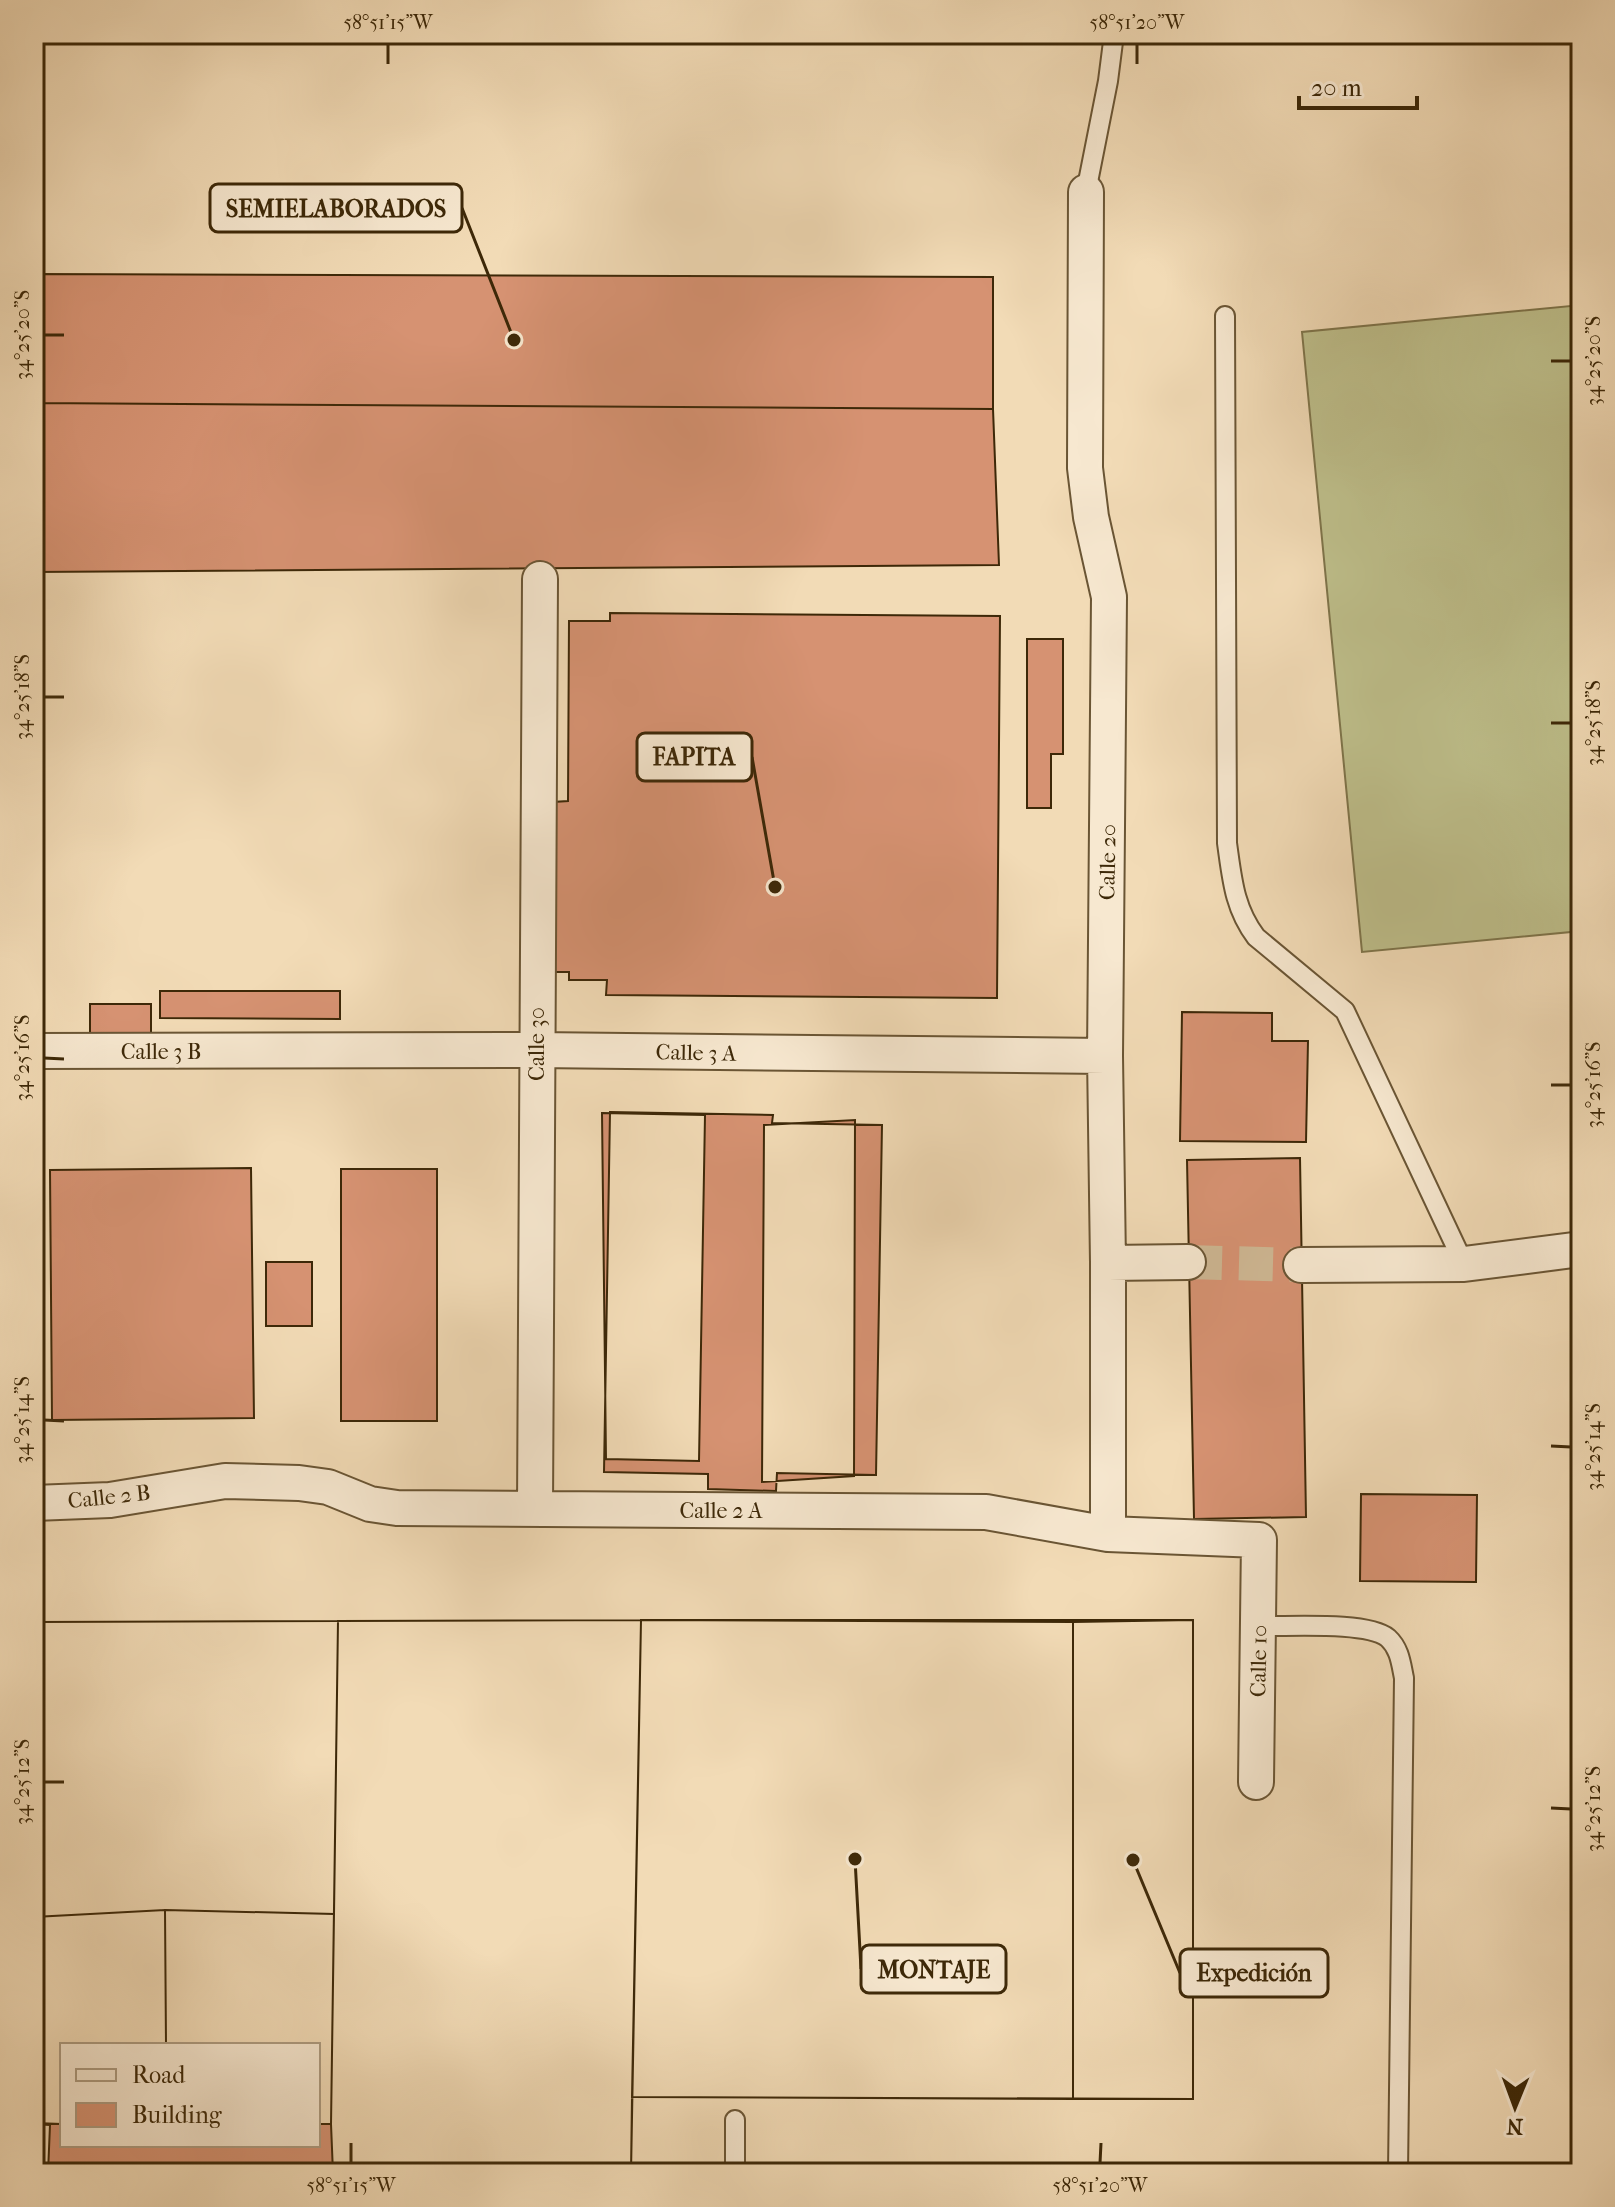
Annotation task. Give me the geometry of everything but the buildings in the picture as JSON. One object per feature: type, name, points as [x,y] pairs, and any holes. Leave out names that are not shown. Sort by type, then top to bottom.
[{"type":"street","name":"Calle 20","points":[[1086,192],[1085,468],[1091,517],[1109,597],[1105,1056],[1108,1534]]},
{"type":"street","name":"Calle 30","points":[[535,1509],[540,579]]},
{"type":"street","name":"Calle 3 A","points":[[287,1050],[1105,1056]]},
{"type":"street","name":"Calle 3 B","points":[[34,1051],[287,1050]]},
{"type":"street","points":[[1301,1265],[1464,1264],[1581,1249]]},
{"type":"street","points":[[1108,1263],[1188,1262]]},
{"type":"street","name":"Calle 2 A","points":[[184,1486],[225,1481],[299,1483],[328,1487],[370,1504],[397,1508],[986,1512],[1108,1534],[1259,1540]]},
{"type":"street","name":"Calle 2 B","points":[[34,1503],[110,1500],[184,1486]]},
{"type":"street","name":"Calle 10","points":[[1256,1782],[1259,1540]]},
{"type":"lane","points":[[1086,192],[1114,34]]},
{"type":"lane","points":[[1225,316],[1227,843],[1234,899],[1256,937],[1345,1011],[1464,1264]]},
{"type":"lane","points":[[1258,1626],[1366,1628],[1387,1638],[1399,1653],[1404,1678],[1398,2173]]},
{"type":"lane","points":[[735,2120],[735,2173]]},
{"type":"green space","points":[[1581,305],[1581,931],[1362,952],[1302,332]]},
{"type":"tunnel","points":[[1188,1262],[1301,1265]]},
{"type":"place","name":"SEMIELABORADOS","points":[[514,340]]},
{"type":"place","name":"FAPITA","points":[[775,887]]},
{"type":"place","name":"MONTAJE","points":[[855,1859]]},
{"type":"place","name":"Expedición","points":[[1133,1860]]}]
